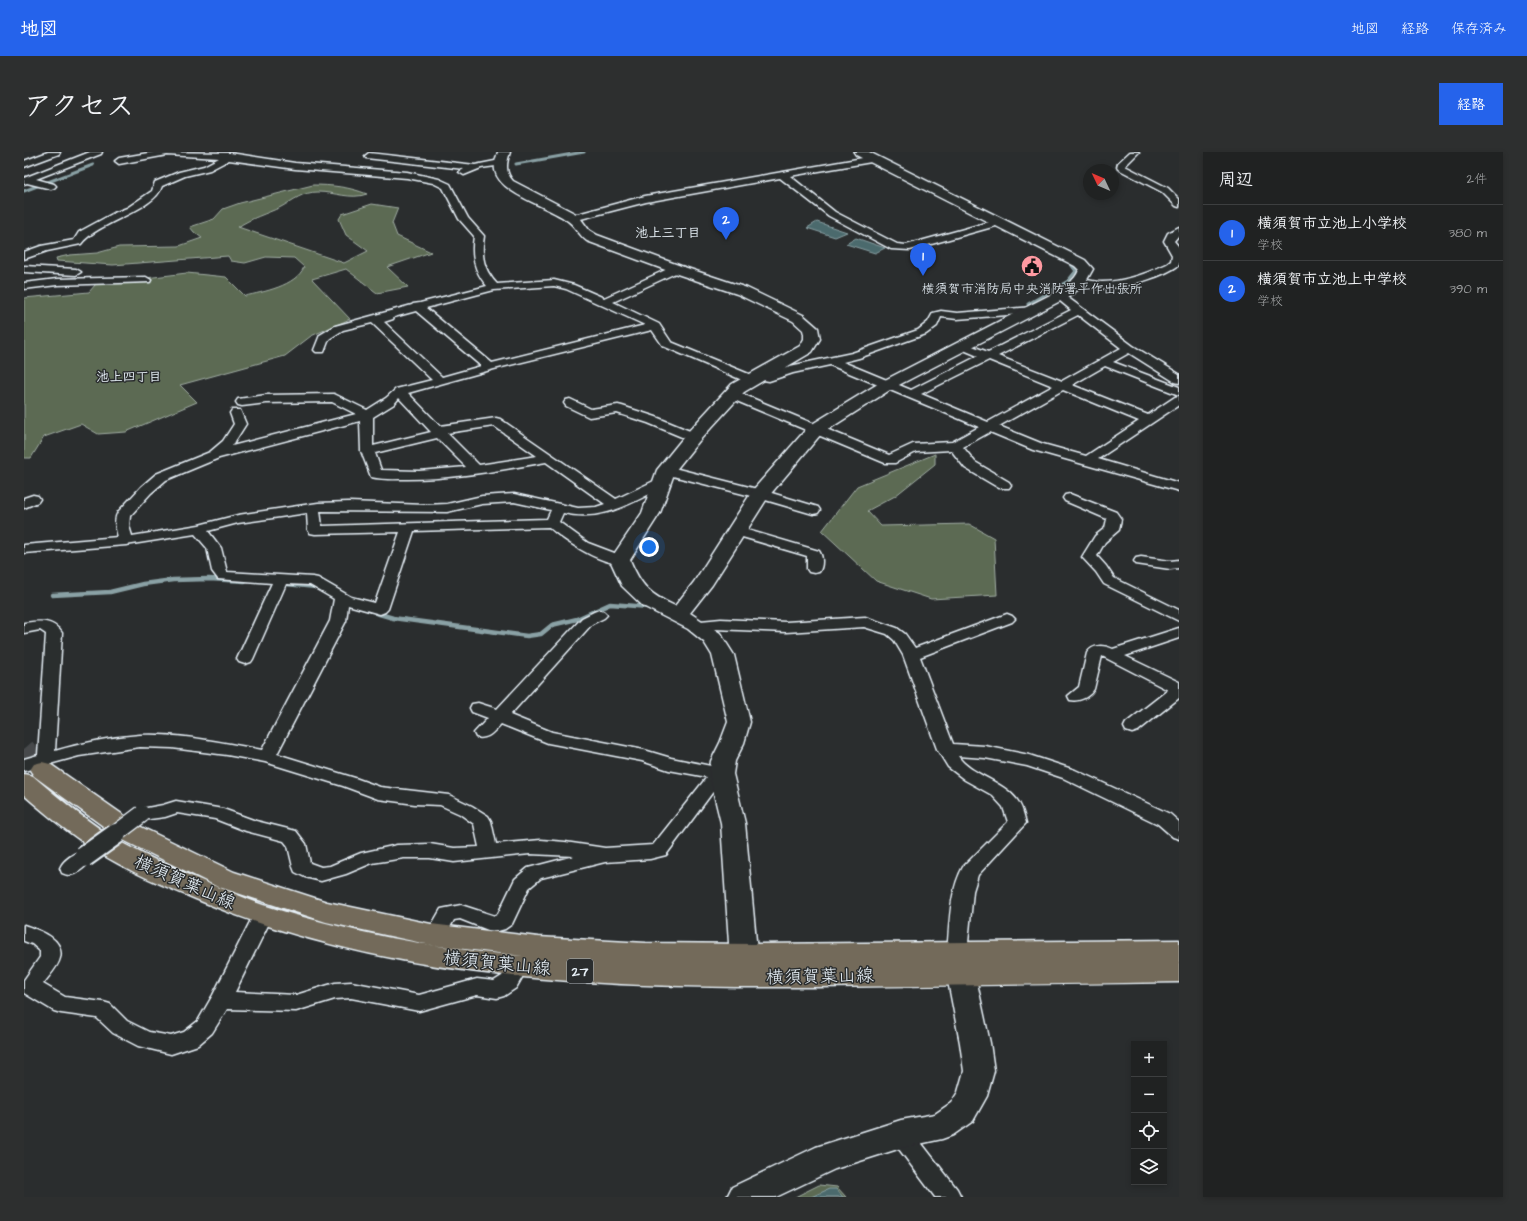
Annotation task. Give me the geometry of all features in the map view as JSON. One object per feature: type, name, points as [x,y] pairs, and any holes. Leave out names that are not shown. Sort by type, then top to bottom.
[{"type":"main road","name":"横須賀葉山線","points":[[31,767],[68,819],[106,845],[212,897],[263,915],[340,938],[418,954],[518,967],[602,972],[745,966],[959,964],[1179,971]]},
{"type":"main road","name":"横須賀葉山線","points":[[31,767],[100,814],[144,841],[246,887],[317,909],[381,926],[525,947],[745,966]]},
{"type":"main road","name":"横須賀葉山線","points":[[959,964],[1179,951]]},
{"type":"street","points":[[24,164],[56,152]]},
{"type":"street","points":[[26,181],[98,152]]},
{"type":"street","points":[[119,161],[161,152],[227,157],[295,166],[407,175],[436,181],[447,186],[464,219],[479,236],[477,247],[481,272],[494,287]]},
{"type":"street","points":[[24,256],[45,248],[77,242],[83,234],[117,215],[130,210],[156,192],[158,184],[182,174],[207,168],[236,152]]},
{"type":"street","points":[[686,620],[702,585],[760,494],[815,430],[887,385],[1059,296],[1078,283],[1085,275],[1086,269],[1080,263],[860,152]]},
{"type":"street","points":[[1135,152],[1121,165],[1121,167],[1165,190],[1178,203]]},
{"type":"street","points":[[369,156],[474,167]]},
{"type":"street","points":[[436,181],[453,177],[474,167],[502,157],[502,176],[509,184],[573,218],[584,232],[592,238],[676,269],[742,291],[798,318],[810,328],[812,339],[806,349],[738,388],[694,437],[664,476],[651,513],[620,560],[623,571],[629,582],[650,602],[686,620],[712,638],[723,655],[739,722],[732,743],[723,761],[722,774],[733,823],[745,966]]},
{"type":"street","points":[[573,218],[644,199],[874,159]]},
{"type":"street","points":[[72,162],[88,165]]},
{"type":"street","points":[[782,175],[832,214],[895,247],[906,248],[1000,222]]},
{"type":"street","points":[[26,181],[51,186]]},
{"type":"street","points":[[1078,283],[1113,285],[1169,267],[1175,262],[1178,256],[1177,250],[1169,241],[1172,235],[1179,230]]},
{"type":"street","points":[[1169,267],[1179,273]]},
{"type":"street","points":[[24,269],[111,273],[106,281]]},
{"type":"street","points":[[604,302],[676,269]]},
{"type":"street","points":[[24,286],[57,282],[146,280]]},
{"type":"street","points":[[320,350],[324,336],[339,328],[417,306],[494,287],[554,283],[570,287],[655,326],[667,344],[757,378],[769,377],[790,370],[855,356],[922,332],[933,324],[937,316],[941,314],[957,316],[1034,310]]},
{"type":"street","points":[[1059,296],[1129,348],[1179,379]]},
{"type":"street","points":[[417,306],[490,367]]},
{"type":"street","points":[[910,394],[1078,311]]},
{"type":"street","points":[[389,314],[392,316],[376,321],[440,381]]},
{"type":"street","points":[[126,541],[122,526],[123,515],[146,490],[161,477],[173,470],[214,455],[367,415],[390,401],[400,392],[490,367],[655,326]]},
{"type":"street","points":[[963,346],[1149,420]]},
{"type":"street","points":[[731,394],[890,460],[913,448],[955,446],[1129,348]]},
{"type":"street","points":[[830,361],[1038,447],[1179,487]]},
{"type":"street","points":[[1104,362],[1179,391]]},
{"type":"street","points":[[400,392],[475,469]]},
{"type":"street","points":[[214,455],[228,442],[240,424],[239,407],[266,399],[334,398],[367,415]]},
{"type":"street","points":[[1088,460],[1179,400]]},
{"type":"street","points":[[570,403],[589,413],[618,409],[652,420],[694,437]]},
{"type":"street","points":[[367,415],[365,434],[367,451],[376,474],[402,476],[475,469],[548,458]]},
{"type":"street","points":[[367,451],[440,432],[496,422],[615,505]]},
{"type":"street","points":[[955,446],[970,465],[1004,485]]},
{"type":"street","points":[[25,549],[126,541],[199,529],[238,519],[313,508],[349,506],[425,509],[447,508],[482,500],[514,498],[578,512],[597,511],[615,505],[664,476],[760,494],[813,510]]},
{"type":"street","points":[[1070,498],[1111,515],[1114,519],[1112,530],[1100,539],[1089,558],[1101,569],[1109,581],[1179,616]]},
{"type":"street","points":[[313,508],[315,530],[552,523],[572,540],[584,547],[620,560]]},
{"type":"street","points":[[552,523],[558,508]]},
{"type":"street","points":[[199,529],[214,548],[219,571],[223,576],[313,581],[342,598],[380,609],[408,528]]},
{"type":"street","points":[[737,531],[814,554],[814,568]]},
{"type":"street","points":[[1141,561],[1170,565],[1179,564]]},
{"type":"street","points":[[245,659],[281,579]]},
{"type":"street","points":[[267,757],[338,621],[342,598]]},
{"type":"street","points":[[482,733],[500,716],[587,621],[599,615]]},
{"type":"street","points":[[911,654],[1007,619]]},
{"type":"street","points":[[686,620],[721,624],[786,627],[865,622],[892,630],[900,637],[911,654],[946,749],[954,763],[971,776],[998,791],[1011,804],[1017,823],[970,872],[964,891],[959,964],[975,1043],[979,1071],[972,1096],[962,1112],[942,1126],[900,1134],[827,1157],[743,1197]]},
{"type":"street","points":[[24,628],[42,625],[50,627],[54,633],[31,767],[79,750],[149,741],[172,742],[226,749],[267,757],[349,782],[378,793],[415,798],[443,799],[466,810],[482,821],[489,852]]},
{"type":"street","points":[[1111,655],[1179,633]]},
{"type":"street","points":[[1076,696],[1086,689],[1095,653],[1102,650],[1179,690],[1132,727]]},
{"type":"street","points":[[478,708],[548,737],[636,754],[669,764],[722,774]]},
{"type":"street","points":[[946,749],[985,752],[1022,759],[1069,774],[1164,819],[1179,832]]},
{"type":"street","points":[[436,935],[448,914],[461,912],[488,923],[498,924],[505,919],[522,884],[535,873],[605,855],[659,850],[706,789],[722,774]]},
{"type":"street","points":[[76,862],[142,814],[165,811],[176,806],[217,813],[252,826],[290,836],[297,844],[302,867],[311,874],[327,874],[342,869],[367,856],[429,851],[452,855],[541,847],[572,849],[605,855]]},
{"type":"street","points":[[24,933],[39,939],[50,948],[50,958],[30,987],[61,1005],[103,1010],[120,1027],[145,1040],[171,1045],[191,1039],[205,1027],[221,1000],[263,915]]},
{"type":"street","points":[[221,1000],[296,1003],[336,992],[351,990],[419,1003],[477,987],[497,990],[509,982],[518,967]]},
{"type":"street","points":[[900,1134],[949,1197]]},
{"type":"green space","points":[[313,185],[340,187],[367,194],[355,196],[324,192],[307,193],[238,227],[344,263],[368,251],[346,235],[339,219],[342,214],[372,204],[398,208],[392,223],[397,236],[431,252],[387,267],[408,287],[377,293],[346,269],[312,279],[350,319],[311,336],[285,356],[180,385],[197,402],[126,432],[98,434],[81,424],[44,437],[31,458],[24,458],[24,298],[89,292],[96,284],[187,273],[226,277],[245,296],[269,290],[287,283],[300,274],[304,267],[294,258],[266,257],[245,263],[231,261],[228,256],[113,265],[57,261],[56,258],[70,255],[97,253],[119,247],[179,246],[202,238],[190,227],[214,219],[223,209],[240,203]]},
{"type":"green space","points":[[935,454],[935,464],[895,496],[867,511],[881,526],[969,524],[994,538],[997,595],[931,599],[876,581],[822,531],[857,486]]},
{"type":"green space","points":[[819,1185],[837,1187],[846,1197],[795,1197]]},
{"type":"water","points":[[817,222],[847,232],[835,237],[807,228]]},
{"type":"water","points":[[856,238],[885,248],[875,253],[846,244]]},
{"type":"water","points":[[829,1189],[836,1189],[843,1197],[811,1197]]},
{"type":"waterway","points":[[516,164],[584,152]]},
{"type":"waterway","points":[[24,191],[93,165]]},
{"type":"waterway","points":[[1028,304],[1068,281],[1076,271],[1070,263]]},
{"type":"waterway","points":[[52,595],[110,592],[143,584],[173,580],[209,579],[245,581]]},
{"type":"waterway","points":[[286,584],[316,587]]},
{"type":"waterway","points":[[376,613],[393,618],[527,636],[541,634],[552,625],[577,619],[610,604],[649,607]]},
{"type":"tunnel","points":[[24,749],[42,770]]},
{"type":"place","name":"横須賀市立池上中学校","points":[[726,240]]},
{"type":"place","name":"横須賀市消防局中央消防署平作出張所","points":[[1032,266]]},
{"type":"place","name":"横須賀市立池上小学校","points":[[923,276]]},
{"type":"district","name":"池上三丁目","points":[[668,232]]},
{"type":"district","name":"池上四丁目","points":[[129,376]]}]
